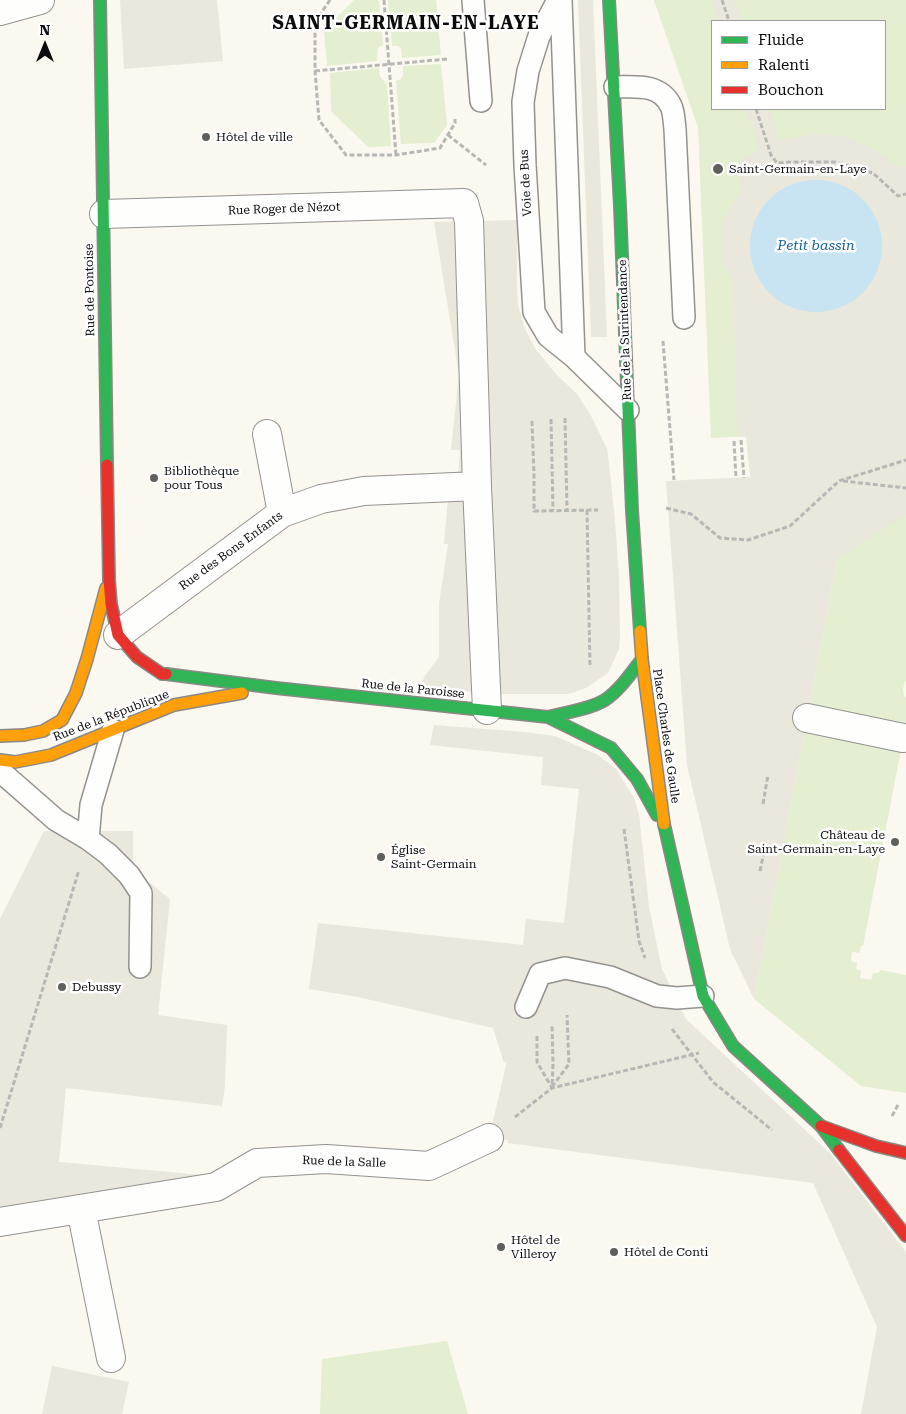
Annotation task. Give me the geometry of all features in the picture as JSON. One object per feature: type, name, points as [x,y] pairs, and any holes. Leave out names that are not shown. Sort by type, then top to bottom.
[{"type":"main road","name":"Rue de Pontoise","points":[[100,0],[109,580],[111,604],[118,635],[137,657],[162,674],[235,689]]},
{"type":"main road","name":"Rue de la Surintendance","points":[[609,0],[615,87],[632,510],[642,659]]},
{"type":"main road","name":"Rue de Pontoise","points":[[0,736],[24,735],[43,731],[62,720],[76,693],[109,580]]},
{"type":"main road","name":"Place Charles de Gaulle","points":[[548,717],[605,700],[642,659]]},
{"type":"main road","name":"Place Charles de Gaulle","points":[[642,659],[665,830],[704,996],[733,1046],[821,1126]]},
{"type":"main road","name":"Rue de la Paroisse","points":[[235,689],[276,688],[548,717]]},
{"type":"main road","name":"Rue de la République","points":[[0,760],[15,762],[51,755],[174,705],[235,689]]},
{"type":"main road","name":"Place Charles de Gaulle","points":[[548,717],[611,748],[637,779],[665,830]]},
{"type":"main road","points":[[821,1126],[876,1146],[906,1153]]},
{"type":"main road","points":[[821,1126],[895,1215],[906,1236]]},
{"type":"street","points":[[0,11],[40,0]]},
{"type":"street","name":"Rue Roger de Nézot","points":[[104,214],[464,203],[469,221],[476,486]]},
{"type":"street","points":[[267,434],[282,513]]},
{"type":"street","points":[[476,486],[487,710]]},
{"type":"street","name":"Rue des Bons Enfants","points":[[118,635],[282,513],[321,499],[364,491],[476,486]]},
{"type":"street","points":[[807,718],[903,738]]},
{"type":"street","name":"Rue de la Salle","points":[[0,1222],[216,1187],[257,1163],[326,1159],[429,1166],[489,1138]]},
{"type":"street","points":[[81,1209],[111,1358]]},
{"type":"lane","points":[[473,0],[481,101]]},
{"type":"lane","name":"Voie de Bus","points":[[559,0],[574,357]]},
{"type":"lane","name":"Voie de Bus","points":[[559,0],[539,36],[528,71],[523,102],[534,312],[548,336],[574,357],[628,410]]},
{"type":"lane","points":[[615,87],[647,87],[662,93],[671,106],[675,129],[684,318]]},
{"type":"lane","points":[[88,839],[90,805],[113,730]]},
{"type":"lane","points":[[0,770],[56,820],[88,839],[108,854],[129,875],[141,892],[140,967]]},
{"type":"lane","points":[[526,1007],[540,974],[565,968],[610,976],[657,996],[677,998],[704,996]]},
{"type":"path","points":[[330,0],[315,22],[315,71],[319,120],[346,155],[396,155],[440,148],[456,123],[455,115]]},
{"type":"path","points":[[384,0],[396,155]]},
{"type":"path","points":[[722,0],[729,20]]},
{"type":"path","points":[[315,71],[450,59]]},
{"type":"path","points":[[756,110],[771,155],[777,163],[835,162],[873,173],[898,196],[906,194]]},
{"type":"path","points":[[448,135],[486,165]]},
{"type":"path","points":[[565,418],[567,510]]},
{"type":"path","points":[[551,419],[553,510]]},
{"type":"path","points":[[532,420],[534,511],[587,510],[590,670],[593,683],[605,700]]},
{"type":"path","points":[[741,440],[744,478]]},
{"type":"path","points":[[734,441],[736,478]]},
{"type":"path","points":[[632,510],[668,508],[691,514],[720,538],[748,540],[790,526],[839,481],[906,460]]},
{"type":"path","points":[[839,481],[906,488]]},
{"type":"path","points":[[763,804],[768,775]]},
{"type":"path","points":[[0,1128],[88,839]]},
{"type":"path","points":[[760,871],[765,847]]},
{"type":"path","points":[[552,1015],[552,1088]]},
{"type":"path","points":[[489,1138],[552,1088],[569,1064],[567,1015]]},
{"type":"path","points":[[536,1027],[537,1062],[552,1088]]},
{"type":"path","points":[[552,1088],[733,1046]]},
{"type":"path","points":[[892,1118],[899,1103]]},
{"type":"green space","points":[[354,0],[379,0],[383,45],[378,48],[377,61],[327,66],[324,30]]},
{"type":"green space","points":[[388,0],[436,0],[441,55],[402,58],[401,48],[392,46]]},
{"type":"green space","points":[[654,0],[906,0],[906,680],[903,694],[906,698],[906,724],[863,946],[861,946],[860,953],[852,952],[851,961],[857,963],[856,969],[861,971],[860,978],[871,980],[873,973],[881,970],[906,975],[906,1093],[861,1086],[754,999],[837,559],[753,436],[711,438],[698,128]]},
{"type":"green space","points":[[441,64],[447,125],[434,143],[401,144],[396,81],[401,79],[403,75],[403,66]]},
{"type":"green space","points":[[379,68],[380,77],[387,83],[391,146],[368,147],[331,111],[330,73]]},
{"type":"green space","points":[[447,1341],[468,1414],[320,1414],[322,1359]]},
{"type":"shaded area","points":[[120,0],[217,0],[223,61],[124,69]]},
{"type":"shaded area","points":[[578,0],[593,0],[607,337],[591,337]]},
{"type":"shaded area","points":[[712,0],[735,0],[742,20],[719,20]]},
{"type":"shaded area","points":[[746,110],[770,110],[780,140],[815,134],[844,136],[874,149],[900,168],[906,166],[906,514],[837,559],[754,999],[730,949],[687,765],[666,481],[750,477],[746,437],[737,437],[733,277],[722,264],[722,222],[741,191],[737,164],[759,149]],"holes":[[[818,180],[838,183],[858,194],[872,209],[877,273],[865,292],[851,303],[829,311],[811,313],[788,306]]]},
{"type":"shaded area","points":[[517,220],[518,305],[524,327],[536,350],[557,375],[577,394],[591,416],[607,449],[609,463],[619,577],[619,649],[608,673],[586,688],[568,694],[486,694],[422,685],[424,677],[439,657],[439,604],[448,544],[444,544],[448,498],[458,475],[460,450],[451,450],[459,375],[434,222]]},
{"type":"shaded area","points":[[434,725],[555,736],[598,755],[616,769],[634,798],[639,814],[649,907],[662,969],[686,1019],[830,1153],[906,1252],[906,1414],[861,1414],[877,1327],[813,1183],[508,1143],[508,1140],[489,1138],[507,1061],[504,1063],[493,1028],[358,997],[309,989],[318,923],[523,945],[526,919],[564,923],[579,789],[541,785],[543,757],[430,745]]},
{"type":"shaded area","points":[[44,831],[133,831],[133,870],[170,899],[158,1015],[227,1025],[225,1086],[222,1106],[66,1088],[59,1162],[213,1176],[0,1222],[0,919]]},
{"type":"shaded area","points":[[52,1366],[129,1382],[122,1414],[42,1414]]},
{"type":"water","name":"Petit bassin","points":[[816,180],[829,181],[841,185],[863,199],[877,221],[881,233],[881,259],[877,271],[863,293],[841,307],[829,311],[816,312],[803,311],[791,307],[769,293],[755,271],[751,259],[750,246],[751,233],[755,221],[769,199],[791,185],[803,181]]},
{"type":"traffic: fast","points":[[100,0],[107,465]]},
{"type":"traffic: fast","points":[[609,0],[620,206],[632,510],[640,631]]},
{"type":"traffic: fast","points":[[548,717],[584,708],[605,700],[620,686],[642,659]]},
{"type":"traffic: fast","points":[[166,674],[276,688],[548,717],[611,748],[637,779],[657,815]]},
{"type":"traffic: fast","points":[[664,824],[703,996],[733,1046],[821,1126],[839,1150]]},
{"type":"traffic: slow","points":[[0,736],[24,735],[43,731],[62,720],[76,693],[106,588]]},
{"type":"traffic: slow","points":[[640,631],[664,824]]},
{"type":"traffic: slow","points":[[0,760],[15,762],[51,755],[174,705],[242,693]]},
{"type":"traffic: jam","points":[[107,465],[109,580],[111,604],[118,635],[137,657],[162,674],[166,674]]},
{"type":"traffic: jam","points":[[821,1126],[876,1146],[906,1153]]},
{"type":"traffic: jam","points":[[839,1150],[906,1236]]},
{"type":"place","name":"Hôtel de ville","points":[[206,137]]},
{"type":"place","name":"Saint-Germain-en-Laye","points":[[718,169]]},
{"type":"place","name":"Bibliothèque pour Tous","points":[[154,478]]},
{"type":"place","name":"Château de Saint-Germain-en-Laye","points":[[895,842]]},
{"type":"place","name":"Église Saint-Germain","points":[[381,857]]},
{"type":"place","name":"Debussy","points":[[62,987]]},
{"type":"place","name":"Hôtel de Villeroy","points":[[501,1247]]},
{"type":"place","name":"Hôtel de Conti","points":[[614,1252]]},
{"type":"district","name":"SAINT-GERMAIN-EN-LAYE","points":[[406,24]]}]
